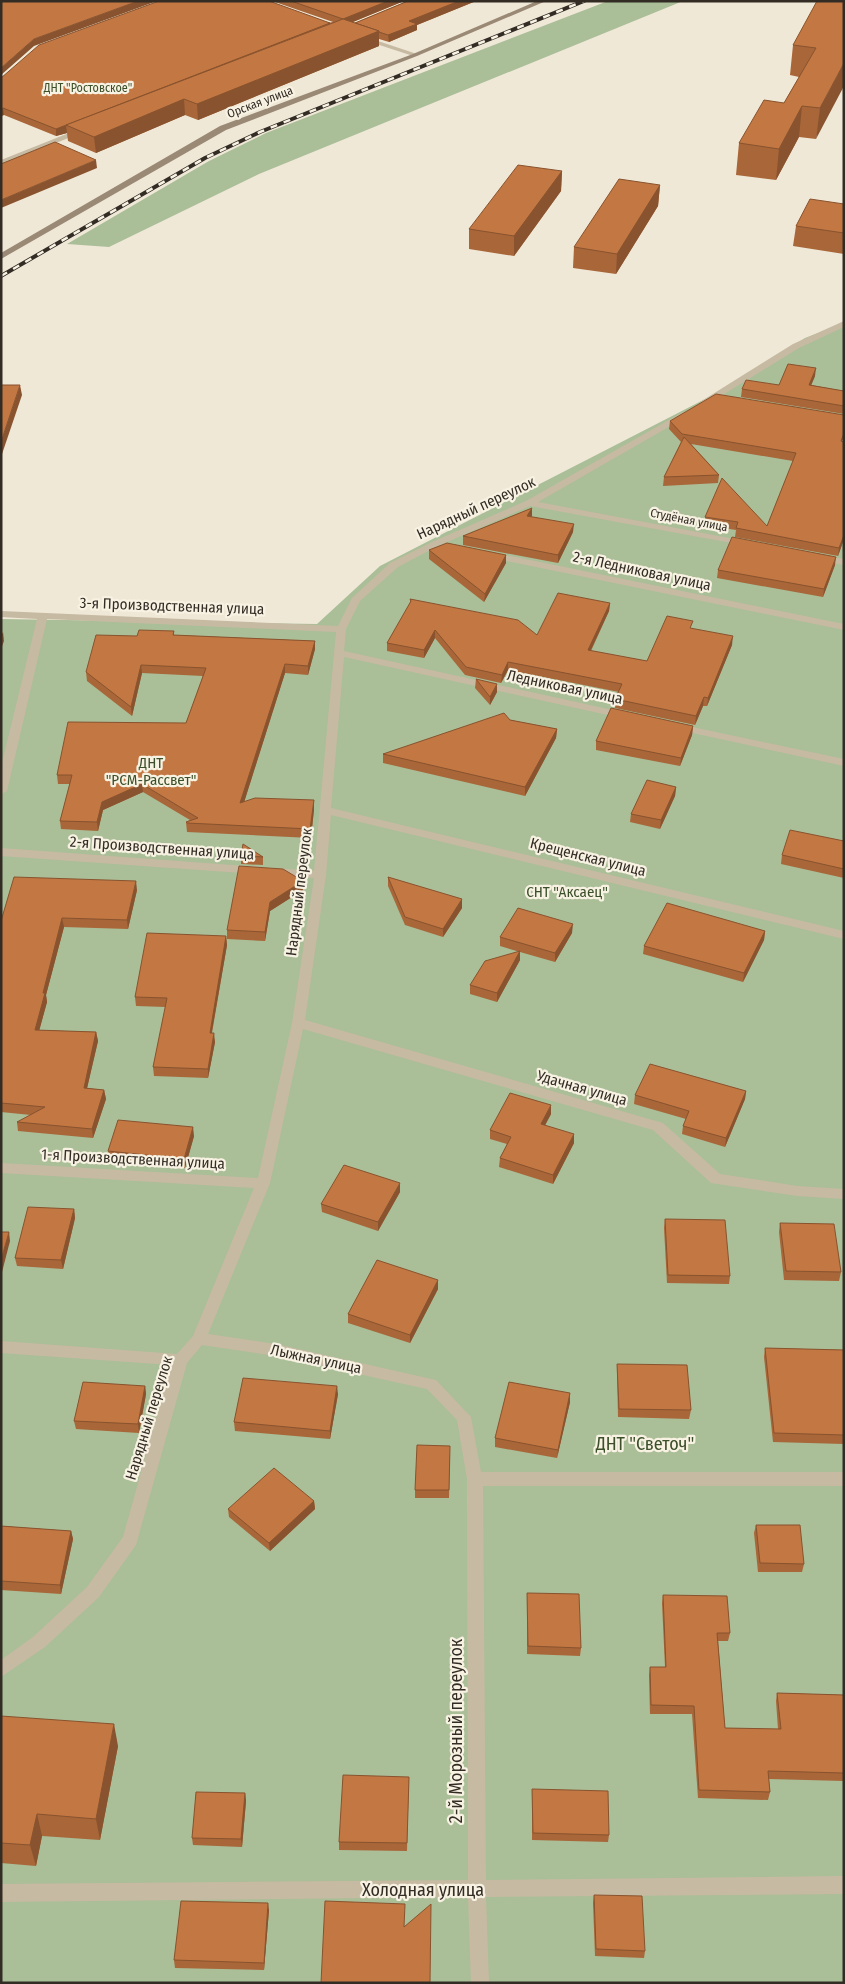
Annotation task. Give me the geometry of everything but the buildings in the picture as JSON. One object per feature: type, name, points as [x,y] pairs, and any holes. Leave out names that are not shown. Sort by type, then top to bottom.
[{"type":"main road","name":"Орская улица","points":[[1,257],[222,128],[415,55],[543,1]]},
{"type":"street","points":[[351,34],[415,55]]},
{"type":"street","points":[[1,163],[93,127]]},
{"type":"street","name":"Нарядный переулок","points":[[1,1670],[39,1642],[93,1592],[130,1540],[180,1360],[199,1339],[263,1183],[298,1023],[320,875],[338,654],[342,629],[356,600],[394,565],[435,544],[530,503],[714,397],[796,346],[844,324]]},
{"type":"street","points":[[714,397],[733,400]]},
{"type":"street","name":"Студёная улица","points":[[530,503],[755,546]]},
{"type":"street","points":[[435,544],[454,548]]},
{"type":"street","name":"2-я Ледниковая улица","points":[[484,554],[844,627]]},
{"type":"street","points":[[804,555],[844,562]]},
{"type":"street","name":"3-я Производственная улица","points":[[1,614],[342,629]]},
{"type":"street","points":[[1,791],[43,616]]},
{"type":"street","name":"Ледниковая улица","points":[[338,654],[640,719]]},
{"type":"street","points":[[669,725],[844,763]]},
{"type":"street","name":"Крещенская улица","points":[[325,810],[844,935]]},
{"type":"street","name":"2-я Производственная улица","points":[[1,852],[320,875]]},
{"type":"street","name":"Удачная улица","points":[[298,1023],[658,1126],[716,1180],[797,1191],[844,1194]]},
{"type":"street","name":"1-я Производственная улица","points":[[1,1168],[263,1183]]},
{"type":"street","name":"Лыжная улица","points":[[199,1339],[276,1350],[431,1384]]},
{"type":"street","points":[[1,1347],[180,1360]]},
{"type":"street","name":"2-й Морозный переулок","points":[[431,1384],[464,1417],[476,1479],[477,1889],[480,1983]]},
{"type":"street","points":[[476,1479],[844,1479]]},
{"type":"street","name":"Холодная улица","points":[[1,1893],[844,1885]]},
{"type":"green space","points":[[608,1],[683,1],[259,174],[109,247],[67,244],[209,161],[266,133]]},
{"type":"green space","name":"СНТ \"Аксаец\"","points":[[844,323],[844,1983],[1,1983],[1,619],[317,624],[380,566],[711,396],[805,338]]},
{"type":"railway","points":[[1,276],[205,158],[260,132],[584,1]]},
{"type":"park label","name":"ДНТ \"Ростовское\"","points":[[88,88]]},
{"type":"park label","name":"ДНТ \"РСМ-Рассвет\"","points":[[151,772]]},
{"type":"park label","name":"ДНТ \"Светоч\"","points":[[645,1444]]}]
